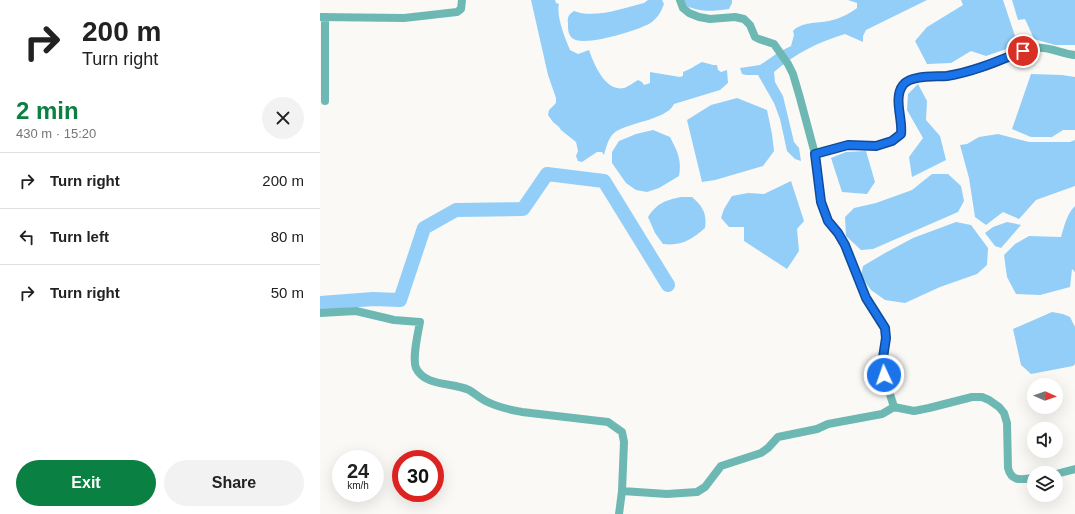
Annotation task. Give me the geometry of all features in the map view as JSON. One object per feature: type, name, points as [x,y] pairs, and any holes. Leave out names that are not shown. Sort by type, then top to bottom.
[{"type":"street","points":[[325,101],[323,17],[404,18],[457,12],[461,9],[462,0]]},
{"type":"street","points":[[680,0],[683,8],[689,13],[699,17],[710,19],[735,17],[744,19],[750,25],[755,36],[759,40],[774,44],[778,48],[793,74],[815,154],[821,202],[828,221],[838,233],[845,245],[866,298],[885,328],[886,338],[882,364],[894,408]]},
{"type":"street","points":[[815,154],[848,145],[876,146],[892,141],[901,134],[903,125],[899,113],[899,98],[902,86],[910,79],[947,76],[969,71],[992,64],[1023,51],[1038,48],[1068,55],[1075,55]]},
{"type":"street","points":[[320,313],[356,312],[394,320],[420,322],[415,362],[417,369],[422,376],[432,381],[468,390],[490,403],[511,410],[608,422],[616,426],[622,432],[624,442],[622,491],[619,514]]},
{"type":"street","points":[[622,491],[667,494],[697,492],[706,487],[721,466],[761,453],[778,437],[817,429],[828,424],[882,414],[894,408],[914,411],[982,396],[999,407],[1004,413],[1007,423],[1008,468],[1010,474],[1015,479],[1027,479]]},
{"type":"street","points":[[1063,472],[1075,469]]},
{"type":"water","points":[[531,0],[555,0],[556,3],[559,4],[558,9],[560,21],[570,50],[578,54],[589,50],[601,76],[611,86],[624,88],[638,80],[644,85],[650,83],[650,72],[680,77],[683,76],[683,72],[702,62],[717,65],[718,70],[721,72],[727,70],[728,83],[720,90],[674,104],[670,110],[663,114],[619,130],[610,138],[604,155],[602,152],[597,152],[582,162],[578,161],[576,156],[578,151],[576,142],[561,130],[548,115],[549,110],[556,103],[556,98],[548,75]]},
{"type":"water","points":[[648,0],[662,0],[664,4],[656,18],[646,25],[612,37],[587,41],[578,41],[570,35],[568,30],[568,18],[574,11],[591,14],[600,13],[644,3]]},
{"type":"water","points":[[680,0],[732,0],[732,3],[729,9],[705,11],[681,4]]},
{"type":"water","points":[[848,0],[927,0],[866,30],[863,36],[863,42],[845,34],[835,37],[799,54],[774,72],[775,82],[783,96],[794,142],[799,148],[801,161],[795,159],[787,151],[780,119],[774,103],[758,75],[742,74],[740,68],[760,65],[791,46],[794,35],[793,31],[796,28],[810,23],[836,19],[857,8],[857,3]]},
{"type":"water","points":[[961,0],[1003,0],[1018,45],[986,56],[971,51],[951,63],[927,64],[915,41],[927,27],[963,5]]},
{"type":"water","points":[[1012,0],[1075,0],[1075,45],[1055,45],[1034,39],[1025,19],[1018,20]]},
{"type":"water","points":[[1031,74],[1075,77],[1075,130],[1063,130],[1052,137],[1031,137],[1012,129]]},
{"type":"water","points":[[918,84],[927,101],[926,120],[940,136],[946,160],[912,177],[909,157],[923,138],[907,110],[908,94]]},
{"type":"water","points":[[737,98],[767,110],[774,151],[763,166],[715,180],[702,182],[687,120],[711,105]]},
{"type":"water","points":[[653,130],[670,137],[677,151],[680,165],[679,176],[659,188],[647,192],[636,190],[626,183],[612,163],[612,152],[619,141],[636,134]]},
{"type":"water","points":[[998,134],[1029,142],[1070,142],[1075,140],[1075,186],[1036,200],[1019,219],[1003,212],[986,225],[975,217],[969,178],[960,145],[967,144],[979,137]]},
{"type":"water","points":[[866,151],[875,182],[867,194],[842,192],[831,158],[846,152]]},
{"type":"water","points":[[932,174],[948,174],[961,186],[964,201],[958,212],[873,249],[861,250],[846,236],[845,217],[854,208],[876,203],[912,190]]},
{"type":"water","points":[[791,181],[804,221],[797,229],[799,251],[787,269],[744,241],[744,227],[729,227],[721,218],[724,209],[732,196],[748,193],[764,194]]},
{"type":"water","points":[[692,197],[699,204],[705,214],[705,228],[695,236],[681,243],[663,244],[655,233],[648,217],[658,205],[671,199]]},
{"type":"water","points":[[1075,206],[1075,272],[1072,269],[1070,287],[1040,295],[1016,294],[1007,277],[1004,255],[1015,244],[1029,236],[1061,237],[1068,216]]},
{"type":"water","points":[[956,222],[971,225],[988,248],[987,265],[977,274],[940,287],[905,303],[885,300],[871,290],[861,276],[863,266],[885,253],[913,238]]},
{"type":"water","points":[[1007,222],[1021,225],[1001,248],[995,246],[985,233],[993,227]]},
{"type":"water","points":[[1052,312],[1070,317],[1075,327],[1075,364],[1073,366],[1031,374],[1021,365],[1013,329]]},
{"type":"waterway","points":[[320,303],[373,299],[400,300],[424,228],[456,210],[523,209],[547,174],[604,181],[668,285]]},
{"type":"route","points":[[884,375],[882,364],[886,338],[885,328],[866,298],[845,245],[838,233],[828,221],[821,202],[815,154],[848,145],[860,144],[876,146],[892,141],[901,134],[903,125],[899,113],[899,98],[902,86],[910,79],[947,76],[969,71],[992,64],[1023,51]]}]
